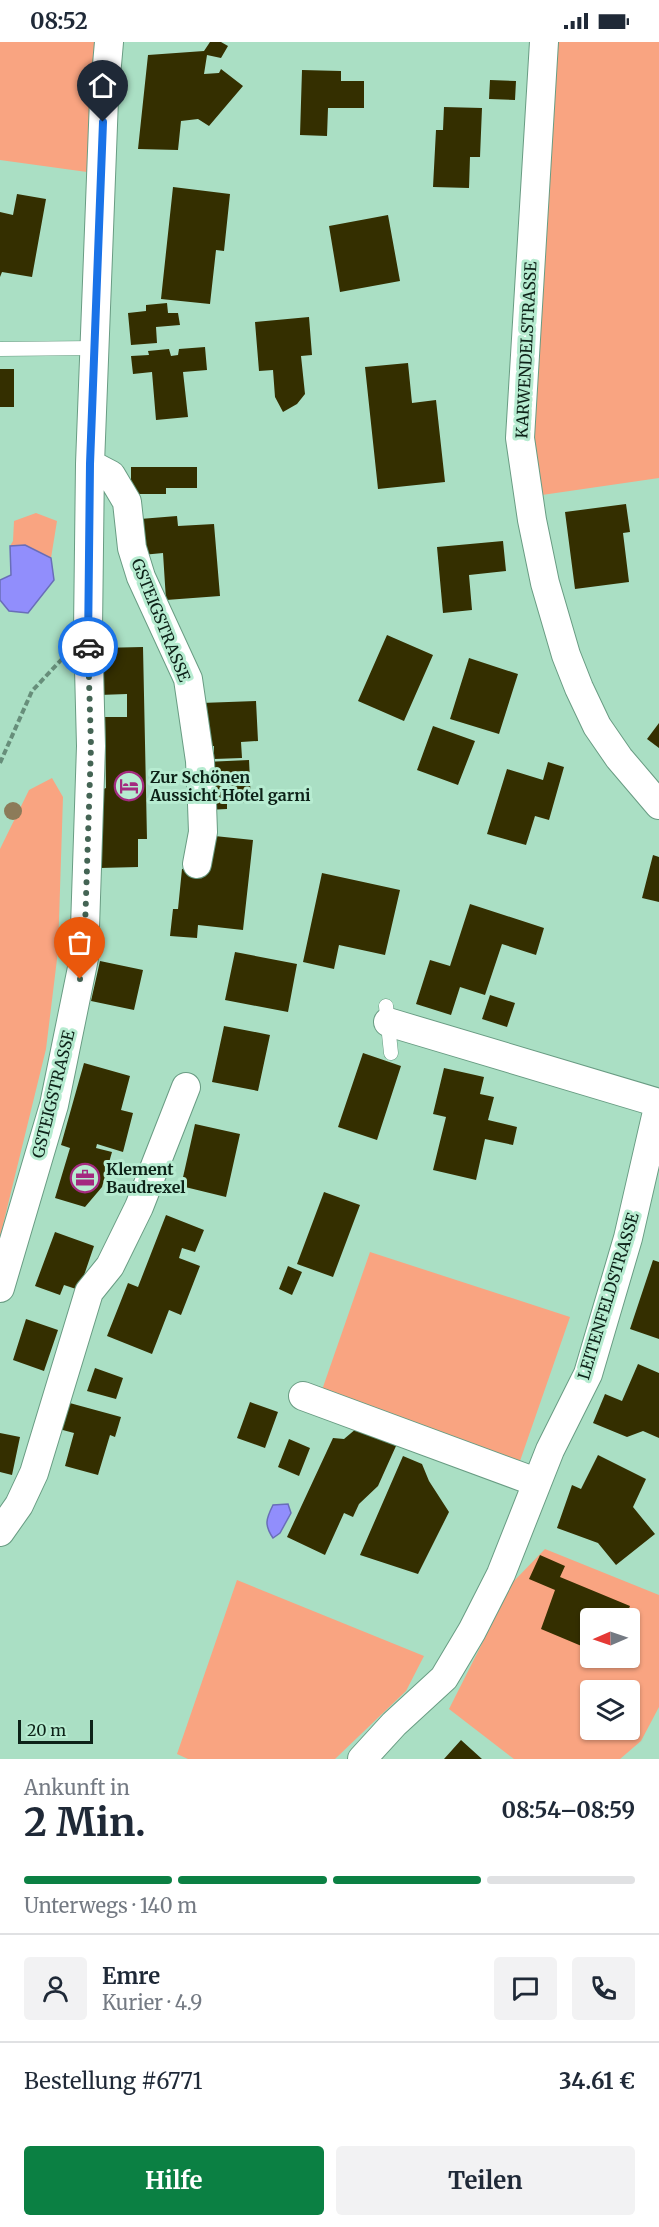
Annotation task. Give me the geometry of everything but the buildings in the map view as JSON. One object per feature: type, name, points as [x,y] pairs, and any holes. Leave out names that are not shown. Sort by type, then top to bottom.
[{"type":"street","name":"GSTEIGSTRASSE","points":[[0,1288],[54,1105],[84,958],[91,746],[88,630],[90,464],[104,99],[109,42]]},
{"type":"street","name":"KARWENDELSTRASSE","points":[[544,42],[520,438],[532,520],[545,583],[566,655],[579,688],[602,734],[636,780],[659,805]]},
{"type":"street","name":"GSTEIGSTRASSE","points":[[90,464],[111,475],[127,502],[132,548],[141,577],[188,679],[200,761],[203,832],[197,864]]},
{"type":"street","name":"LEITENFELDSTRASSE","points":[[362,1759],[394,1724],[444,1678],[472,1631],[501,1574],[536,1482],[588,1374],[628,1239],[659,1103],[387,1014]]},
{"type":"street","points":[[0,1532],[19,1505],[34,1473],[90,1292],[110,1266],[139,1207],[186,1087]]},
{"type":"street","points":[[303,1396],[536,1482]]},
{"type":"lane","points":[[0,349],[94,348]]},
{"type":"lane","points":[[387,1014],[391,1053]]},
{"type":"path","points":[[0,763],[32,691],[88,630]]},
{"type":"shaded area","points":[[0,42],[102,42],[87,172],[0,160]]},
{"type":"shaded area","points":[[551,42],[659,42],[659,478],[542,495],[532,438]]},
{"type":"shaded area","points":[[36,513],[57,521],[51,558],[25,545],[10,546],[13,541],[14,521]]},
{"type":"shaded area","points":[[25,545],[51,558],[54,580],[28,613],[9,611],[0,600],[0,580],[11,575],[10,546]]},
{"type":"shaded area","points":[[52,778],[63,797],[58,951],[46,1049],[0,1237],[0,849],[29,790]]},
{"type":"shaded area","points":[[370,1252],[570,1317],[520,1461],[322,1390]]},
{"type":"shaded area","points":[[288,1504],[291,1513],[280,1533],[273,1538],[267,1526],[273,1505]]},
{"type":"shaded area","points":[[545,1549],[659,1595],[659,1707],[641,1741],[620,1759],[514,1759],[449,1709],[513,1582]]},
{"type":"shaded area","points":[[237,1580],[424,1656],[406,1691],[335,1759],[188,1759],[177,1754]]},
{"type":"way so far","points":[[80,979],[84,958],[91,746],[88,647]]},
{"type":"place","name":"Zur Schönen Aussicht Hotel garni","points":[[129,786]]},
{"type":"place","name":"Klement Baudrexel","points":[[85,1178]]},
{"type":"route","points":[[88,647],[90,464],[103,122]]}]
